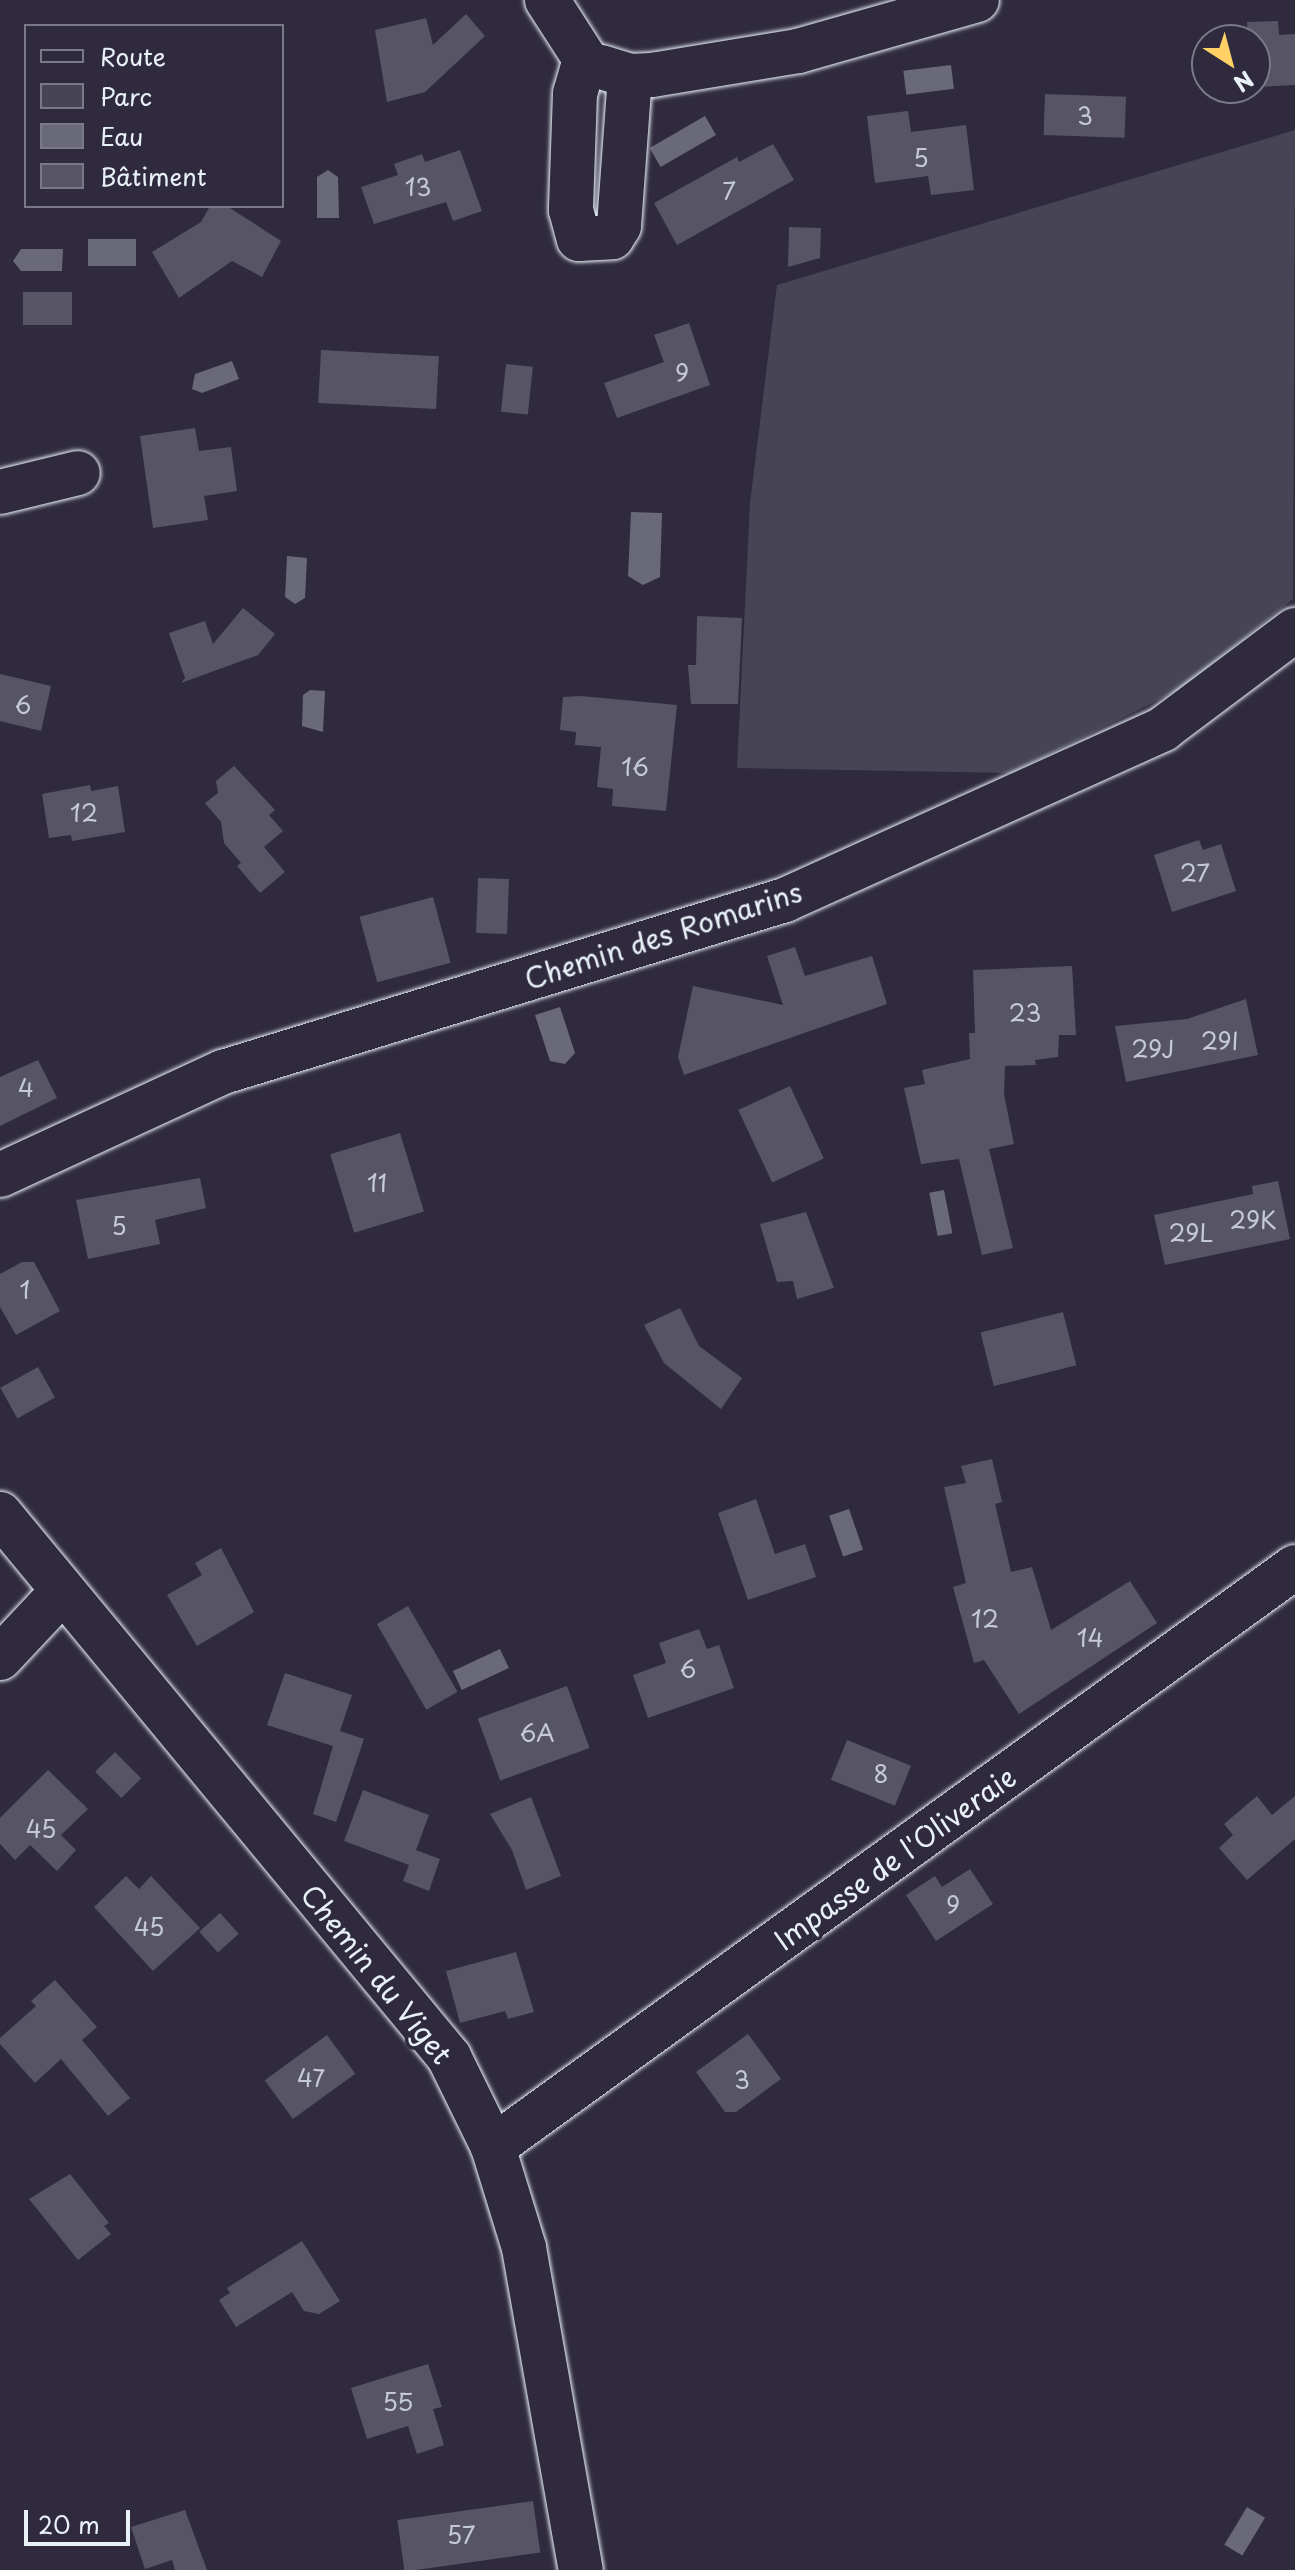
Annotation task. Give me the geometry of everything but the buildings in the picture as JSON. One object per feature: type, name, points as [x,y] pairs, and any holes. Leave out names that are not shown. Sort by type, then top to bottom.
[{"type":"street","points":[[547,0],[585,59],[630,76],[798,51],[977,0]]},
{"type":"street","points":[[585,59],[575,93],[571,210],[579,239],[612,237],[619,226],[630,76]]},
{"type":"street","points":[[0,492],[78,473]]},
{"type":"street","name":"Chemin des Romarins","points":[[0,1175],[223,1072],[785,900],[1163,729],[1295,630]]},
{"type":"street","name":"Chemin du Viget","points":[[0,1514],[449,2057],[493,2147],[524,2248],[577,2524],[581,2570]]},
{"type":"street","name":"Impasse de l'Oliveraie","points":[[493,2147],[1295,1567]]},
{"type":"street","points":[[0,1658],[63,1591]]},
{"type":"green space","points":[[1295,130],[1293,599],[1180,689],[1011,773],[737,768],[750,503],[777,285]]},
{"type":"water","points":[[951,65],[954,89],[906,95],[903,71]]},
{"type":"water","points":[[705,116],[716,135],[661,167],[650,148]]},
{"type":"water","points":[[328,170],[338,177],[339,218],[317,218],[317,177]]},
{"type":"water","points":[[88,239],[136,239],[136,266],[88,266]]},
{"type":"water","points":[[21,249],[63,249],[62,271],[21,271],[13,261]]},
{"type":"water","points":[[232,361],[239,379],[202,393],[192,389],[195,374]]},
{"type":"water","points":[[631,512],[662,513],[660,577],[643,585],[628,576]]},
{"type":"water","points":[[287,556],[307,558],[305,598],[295,604],[285,597]]},
{"type":"water","points":[[310,690],[325,691],[323,732],[302,726],[303,695]]},
{"type":"water","points":[[560,1007],[575,1053],[565,1064],[550,1061],[535,1015]]},
{"type":"water","points":[[944,1190],[952,1233],[938,1236],[929,1193]]},
{"type":"water","points":[[849,1509],[863,1550],[843,1556],[829,1516]]},
{"type":"water","points":[[500,1649],[509,1668],[462,1690],[453,1671]]},
{"type":"water","points":[[1247,2507],[1265,2518],[1242,2556],[1224,2545]]}]
